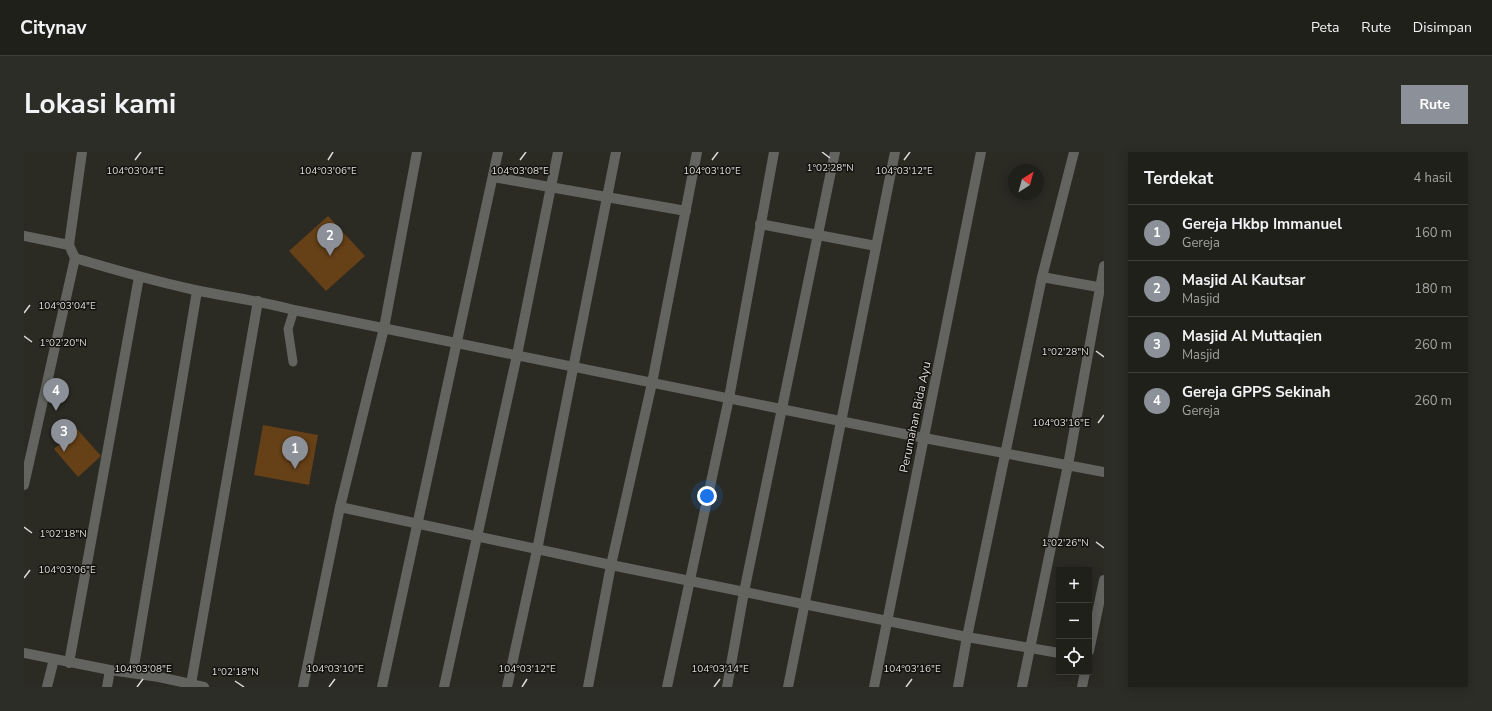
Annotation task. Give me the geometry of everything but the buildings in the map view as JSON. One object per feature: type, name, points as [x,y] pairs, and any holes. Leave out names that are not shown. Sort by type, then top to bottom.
[{"type":"street","points":[[24,485],[74,258],[68,245],[82,152]]},
{"type":"street","points":[[303,687],[340,507],[384,328],[417,152]]},
{"type":"street","points":[[382,687],[498,152]]},
{"type":"street","points":[[444,687],[517,355],[558,152]]},
{"type":"street","points":[[507,687],[537,550],[606,196],[616,152]]},
{"type":"street","points":[[588,687],[611,565],[652,383],[697,152]]},
{"type":"street","points":[[668,687],[689,581],[729,398],[774,152]]},
{"type":"street","points":[[727,687],[744,592],[835,152]]},
{"type":"street","points":[[788,687],[896,152]]},
{"type":"street","name":"Perumahan Bida Ayu","points":[[874,687],[981,152]]},
{"type":"street","points":[[958,687],[967,637],[1042,277],[1074,152]]},
{"type":"street","points":[[493,177],[686,211]]},
{"type":"street","points":[[760,224],[876,246]]},
{"type":"street","points":[[24,236],[68,245]]},
{"type":"street","points":[[74,258],[139,277],[197,291],[258,301],[294,310],[924,438],[1104,472]]},
{"type":"street","points":[[1022,687],[1068,465],[1102,288],[1104,266]]},
{"type":"street","points":[[69,663],[107,462],[139,277]]},
{"type":"street","points":[[1042,277],[1102,288]]},
{"type":"street","points":[[133,672],[197,291]]},
{"type":"street","points":[[191,684],[258,301]]},
{"type":"street","points":[[340,507],[537,550],[689,581],[967,637],[1056,652]]},
{"type":"street","points":[[1092,639],[1104,580]]},
{"type":"street","points":[[24,653],[54,658],[69,663],[110,670],[133,672],[158,682],[191,684],[204,687]]},
{"type":"street","points":[[47,687],[54,658]]},
{"type":"street","points":[[107,687],[110,670]]},
{"type":"street","points":[[1082,687],[1084,675]]},
{"type":"lane","points":[[293,362],[288,329],[294,310]]},
{"type":"place","name":"Masjid Al Kautsar","points":[[330,256]]},
{"type":"place","name":"Gereja GPPS Sekinah","points":[[56,411]]},
{"type":"place","name":"Masjid Al Muttaqien","points":[[64,452]]},
{"type":"place","name":"Gereja Hkbp Immanuel","points":[[295,469]]}]
